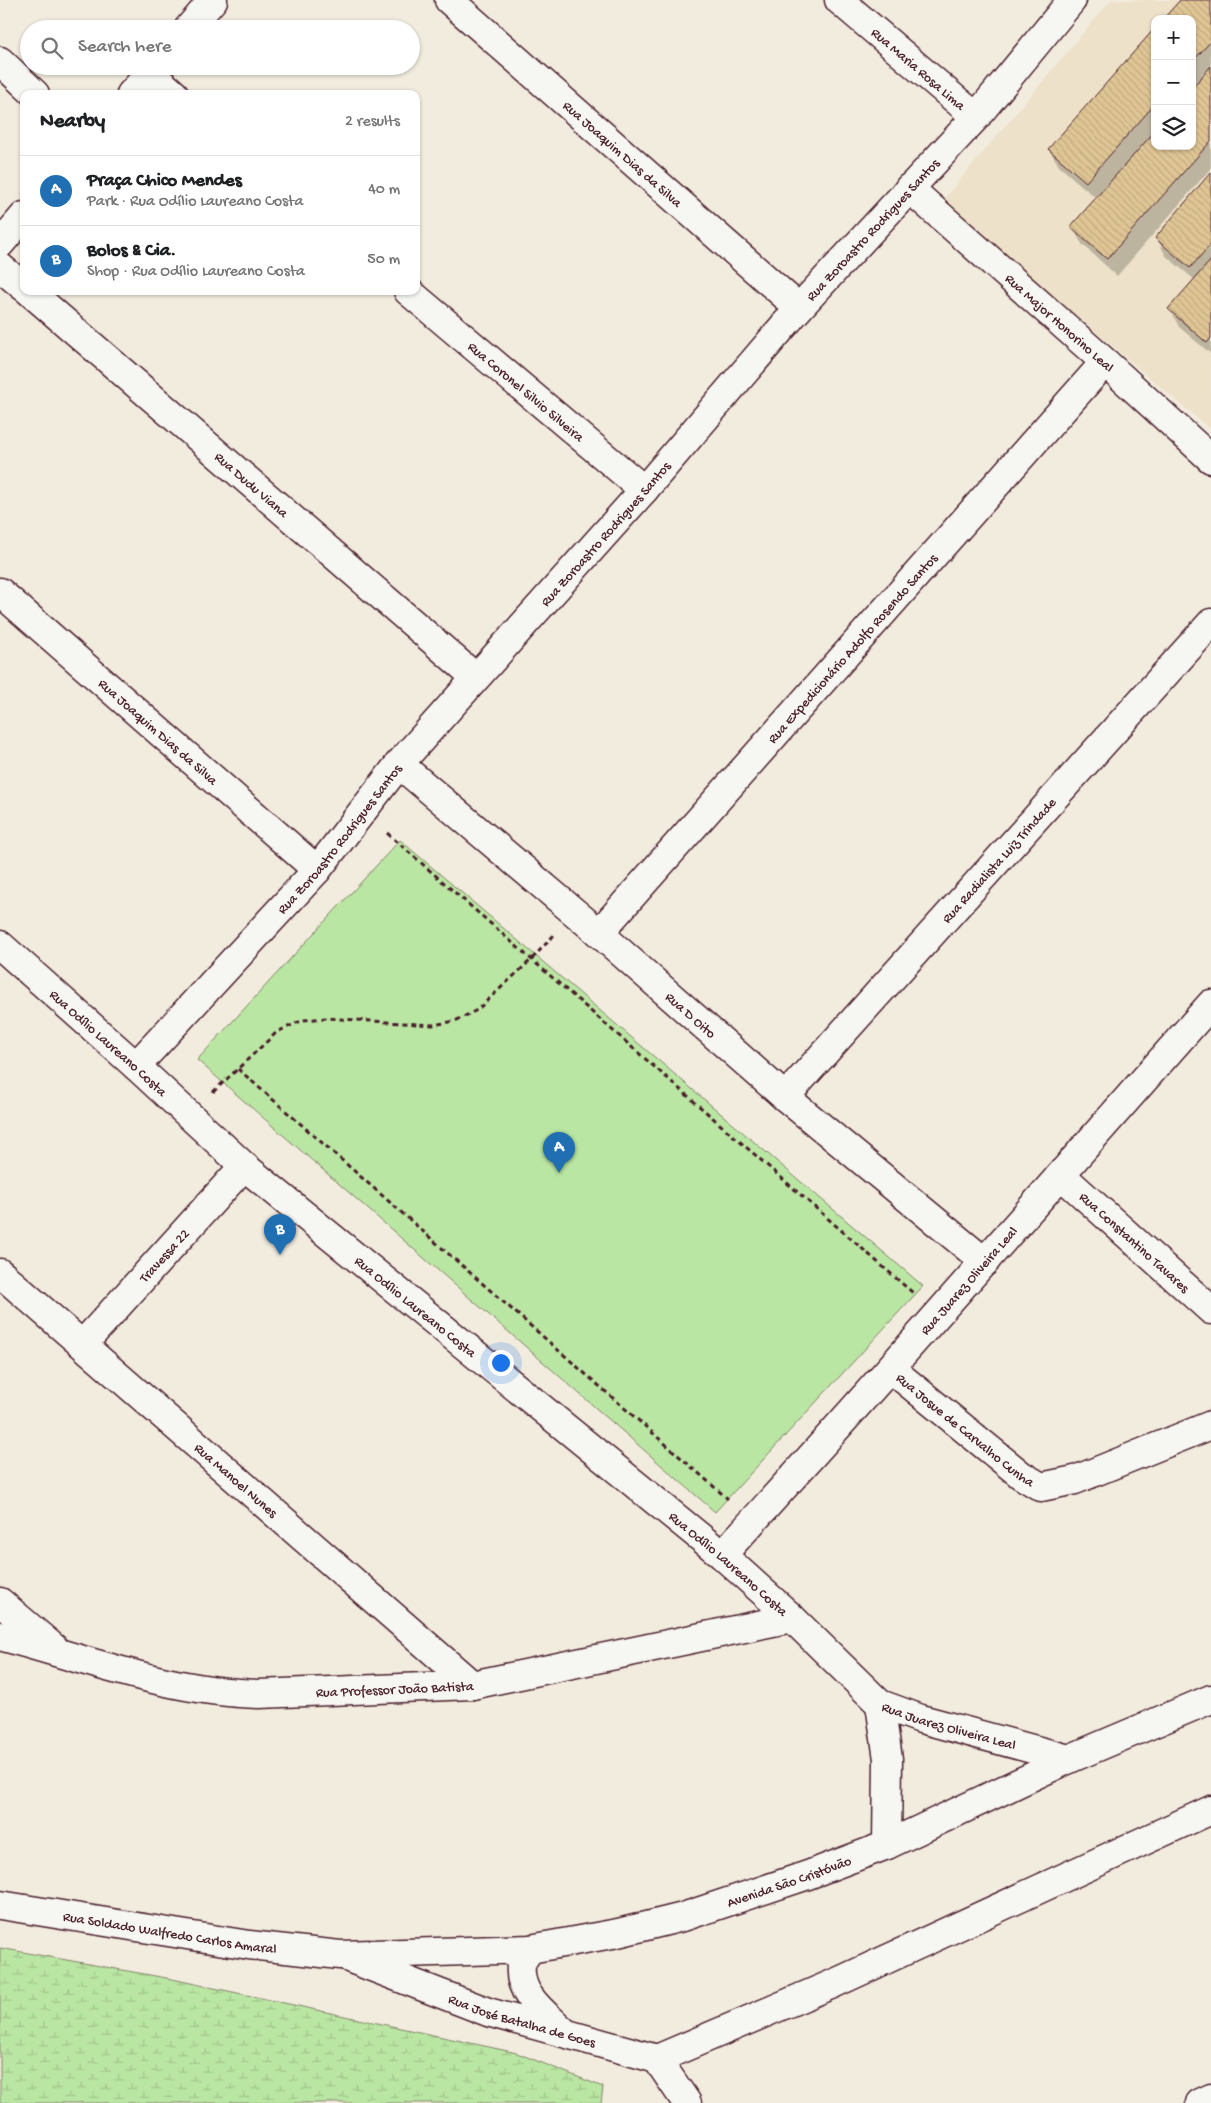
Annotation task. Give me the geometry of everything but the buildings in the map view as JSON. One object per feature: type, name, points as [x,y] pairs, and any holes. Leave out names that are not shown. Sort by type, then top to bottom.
[{"type":"street","points":[[196,20],[213,0]]},
{"type":"street","name":"Rua Joaquim Dias da Silva","points":[[448,0],[799,308]]},
{"type":"street","name":"Rua Maria Rosa Lima","points":[[839,0],[976,117]]},
{"type":"street","name":"Rua Zoroastro Rodrigues Santos","points":[[136,1066],[317,870],[399,764],[644,490],[799,308],[976,117],[1072,0]]},
{"type":"street","points":[[0,61],[32,90]]},
{"type":"street","points":[[135,90],[148,75]]},
{"type":"street","points":[[157,75],[170,90]]},
{"type":"street","name":"Rua Major Honorino Leal","points":[[909,188],[1211,459]]},
{"type":"street","points":[[0,244],[20,221]]},
{"type":"street","points":[[0,267],[20,284]]},
{"type":"street","name":"Rua Dudu Viana","points":[[33,295],[475,677]]},
{"type":"street","name":"Rua Coronel Silvio Silveira","points":[[413,295],[644,490]]},
{"type":"street","name":"Rua Expedicionário Adolfo Rosendo Santos","points":[[599,933],[1105,362]]},
{"type":"street","name":"Rua Joaquim Dias da Silva","points":[[0,592],[317,870]]},
{"type":"street","name":"Rua Radialista Luiz Trindade","points":[[785,1096],[1211,623]]},
{"type":"street","name":"Rua D Oito","points":[[399,764],[599,933],[785,1096],[985,1262]]},
{"type":"street","name":"Rua Odílio Laureano Costa","points":[[0,945],[136,1066],[244,1166],[722,1555],[792,1618],[880,1704]]},
{"type":"street","name":"Rua Juarez Oliveira Leal","points":[[722,1555],[891,1369],[1211,1004]]},
{"type":"street","name":"Travessa 22","points":[[83,1344],[244,1166]]},
{"type":"street","name":"Rua Constantino Tavares","points":[[1060,1174],[1211,1310]]},
{"type":"street","name":"Rua Manoel Nunes","points":[[0,1273],[472,1685]]},
{"type":"street","name":"Rua Josue de Carvalho Cunha","points":[[891,1369],[1022,1475],[1041,1487],[1075,1480],[1211,1426]]},
{"type":"street","points":[[0,1602],[59,1652]]},
{"type":"street","name":"Rua Professor João Batista","points":[[0,1636],[171,1684],[225,1693],[260,1694],[472,1685],[792,1618]]},
{"type":"street","name":"Avenida São Cristóvão","points":[[340,1955],[530,1949],[618,1933],[682,1917],[738,1900],[887,1845],[1069,1759],[1211,1699]]},
{"type":"street","name":"Rua Juarez Oliveira Leal","points":[[887,1845],[888,1759],[880,1704],[921,1719],[1069,1759]]},
{"type":"street","points":[[687,2103],[657,2059],[835,1983],[1211,1810]]},
{"type":"street","name":"Rua Soldado Walfredo Carlos Amaral","points":[[0,1905],[249,1945],[340,1955]]},
{"type":"street","points":[[530,1949],[521,1965],[522,1984],[536,2004],[567,2035]]},
{"type":"street","name":"Rua José Batalha de Goes","points":[[340,1955],[488,2012],[657,2059]]},
{"type":"street","points":[[1200,2103],[1211,2098]]},
{"type":"path","points":[[362,811],[938,1315]]},
{"type":"path","points":[[189,1115],[277,1032],[303,1020],[326,1018],[433,1025],[455,1021],[477,1010],[531,960],[574,912]]},
{"type":"path","points":[[238,1068],[753,1521]]},
{"type":"shaded area","points":[[1111,0],[1211,0],[1211,430],[942,201]]},
{"type":"green space","points":[[400,840],[923,1286],[715,1512],[197,1060]]},
{"type":"green space","points":[[0,1948],[172,1979],[517,2053],[603,2087],[601,2103],[0,2103]]},
{"type":"place","name":"Praça Chico Mendes","points":[[559,1173]]},
{"type":"place","name":"Bolos & Cia.","points":[[280,1255]]}]
